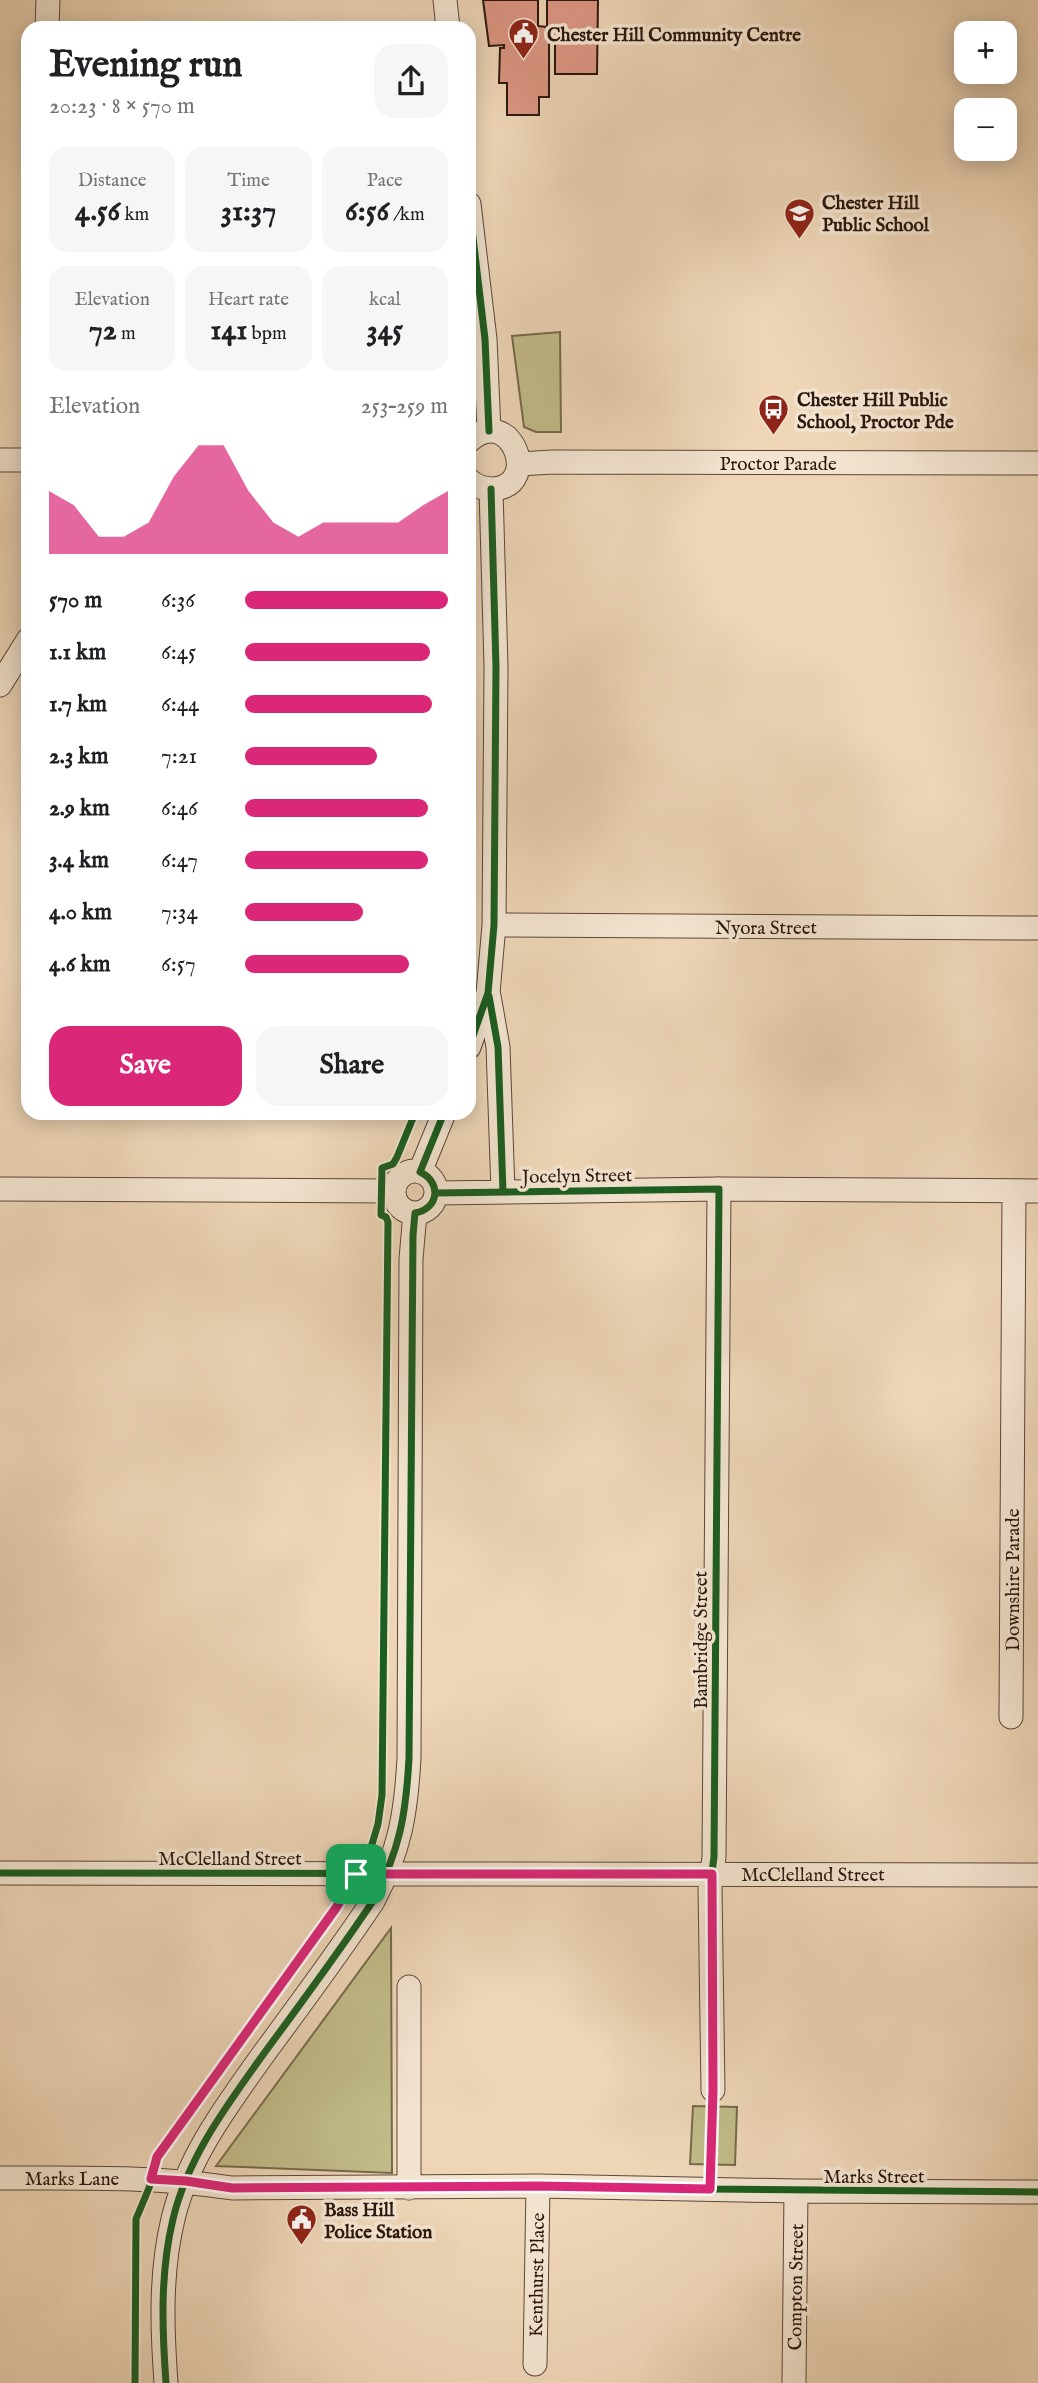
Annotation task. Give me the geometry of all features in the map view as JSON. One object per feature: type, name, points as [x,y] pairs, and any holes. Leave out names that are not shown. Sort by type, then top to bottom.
[{"type":"street","points":[[47,21],[48,0]]},
{"type":"street","points":[[445,0],[447,21]]},
{"type":"street","points":[[476,263],[485,339],[479,436],[499,433],[508,437],[514,444],[519,464],[506,485],[491,489],[476,485]]},
{"type":"street","points":[[0,460],[21,460]]},
{"type":"street","name":"Proctor Parade","points":[[519,464],[1038,463]]},
{"type":"street","points":[[476,1027],[488,993],[494,925],[496,667],[491,489]]},
{"type":"street","points":[[0,685],[21,651]]},
{"type":"street","name":"Nyora Street","points":[[494,925],[1038,928]]},
{"type":"street","points":[[488,993],[498,1047],[503,1192]]},
{"type":"street","points":[[420,1172],[441,1120]]},
{"type":"street","points":[[420,1172],[432,1180],[436,1194],[428,1209],[415,1213],[400,1207],[394,1191],[402,1176],[420,1172]]},
{"type":"street","points":[[0,1189],[394,1191]]},
{"type":"street","name":"Jocelyn Street","points":[[436,1194],[719,1189],[1038,1191]]},
{"type":"street","name":"Bambridge Street","points":[[713,2090],[712,1874],[719,1189]]},
{"type":"street","name":"Downshire Parade","points":[[1011,1717],[1014,1191]]},
{"type":"street","points":[[166,2383],[163,2301],[165,2258],[173,2216],[186,2181],[209,2133],[357,1926],[388,1874],[404,1821],[409,1758],[411,1259],[415,1213]]},
{"type":"street","name":"McClelland Street","points":[[0,1873],[1038,1875]]},
{"type":"street","points":[[409,1987],[409,2188]]},
{"type":"street","name":"Marks Lane","points":[[0,2178],[186,2181]]},
{"type":"street","name":"Marks Street","points":[[186,2181],[232,2188],[538,2186],[1038,2192]]},
{"type":"street","name":"Kenthurst Place","points":[[535,2364],[538,2186]]},
{"type":"street","name":"Compton Street","points":[[794,2383],[796,2191]]},
{"type":"shaded area","points":[[560,332],[561,432],[536,432],[524,427],[512,336]]},
{"type":"shaded area","points":[[391,1928],[392,2173],[216,2166]]},
{"type":"shaded area","points":[[693,2106],[737,2107],[735,2165],[690,2164]]},
{"type":"building","name":"Chester Hill Community Centre","points":[[483,0],[538,0],[538,26],[547,27],[547,0],[598,0],[597,74],[555,74],[555,37],[549,37],[549,97],[539,97],[539,115],[507,115],[507,83],[499,83],[500,48],[504,48],[504,45],[489,46]]},
{"type":"cycle path","points":[[476,263],[485,339],[489,431]]},
{"type":"cycle path","points":[[476,1027],[488,993],[494,925],[496,667],[491,489]]},
{"type":"cycle path","points":[[489,996],[498,1047],[503,1192]]},
{"type":"cycle path","points":[[135,2383],[136,2219],[149,2188],[157,2157],[336,1908],[370,1851],[378,1824],[382,1795],[388,1222],[386,1217],[381,1215],[382,1168],[393,1164],[412,1120]]},
{"type":"cycle path","points":[[166,2383],[163,2321],[166,2260],[173,2219],[188,2174],[224,2111],[373,1901],[390,1865],[400,1831],[409,1758],[413,1235],[415,1213],[429,1206],[435,1195],[432,1182],[420,1172],[441,1120]]},
{"type":"cycle path","points":[[436,1193],[719,1189],[714,1857],[710,1887],[713,2090],[710,2189],[1038,2192]]},
{"type":"cycle path","points":[[0,1873],[712,1874]]},
{"type":"place","name":"Chester Hill Community Centre","points":[[524,61]]},
{"type":"place","name":"Chester Hill Public School","points":[[799,240]]},
{"type":"place","name":"Chester Hill Public School, Proctor Pde","points":[[774,437]]},
{"type":"place","name":"Bass Hill Police Station","points":[[301,2247]]},
{"type":"route","points":[[356,1874],[712,1874],[713,2090],[710,2189],[538,2186],[232,2188],[151,2179],[157,2157],[336,1908],[356,1874]]}]
